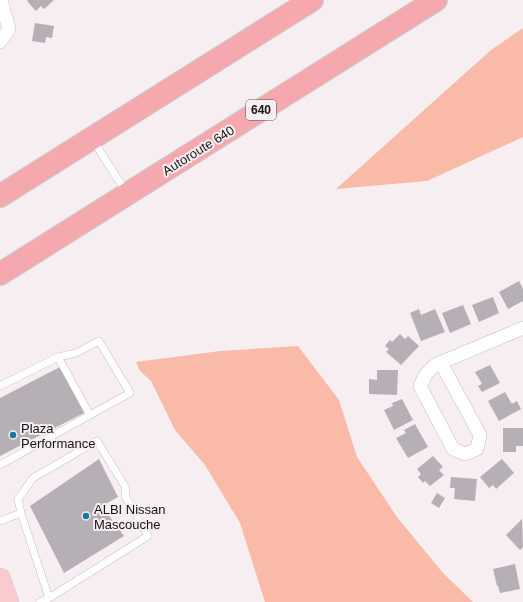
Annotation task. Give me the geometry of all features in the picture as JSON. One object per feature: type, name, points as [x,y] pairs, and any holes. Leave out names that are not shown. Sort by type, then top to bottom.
[{"type":"highway","points":[[0,196],[312,0]]},
{"type":"highway","name":"Autoroute 640","points":[[0,274],[436,0]]},
{"type":"main road","points":[[0,579],[8,602]]},
{"type":"street","points":[[0,42],[9,29],[1,0]]},
{"type":"street","points":[[441,363],[480,435],[477,448],[465,454],[453,449],[420,386],[426,374],[435,366],[441,363],[523,328]]},
{"type":"lane","points":[[92,138],[127,194]]},
{"type":"lane","points":[[0,386],[58,357],[76,353],[99,341],[130,393],[1,464]]},
{"type":"lane","points":[[58,357],[90,415]]},
{"type":"lane","points":[[40,602],[49,598],[148,536],[125,496],[126,488],[97,441],[34,478],[18,499],[21,513],[49,598]]},
{"type":"lane","points":[[0,521],[21,513]]},
{"type":"shaded area","points":[[523,28],[523,137],[427,181],[336,189],[491,50]]},
{"type":"shaded area","points":[[298,346],[339,400],[357,457],[397,517],[443,573],[473,602],[265,602],[240,523],[205,465],[175,430],[151,381],[140,371],[136,362],[220,351]]},
{"type":"building","points":[[54,0],[44,9],[41,6],[36,11],[27,1]]},
{"type":"building","points":[[35,23],[54,26],[52,38],[46,37],[45,43],[32,41]]},
{"type":"building","points":[[519,281],[523,289],[523,301],[508,309],[499,292]]},
{"type":"building","points":[[493,297],[499,313],[479,322],[472,305]]},
{"type":"building","points":[[463,305],[471,324],[450,333],[442,313]]},
{"type":"building","points":[[419,309],[421,315],[435,309],[445,332],[421,341],[410,313]]},
{"type":"building","points":[[400,334],[405,339],[408,336],[419,346],[401,365],[386,352],[389,349],[385,346],[390,340],[392,342]]},
{"type":"building","points":[[490,365],[500,383],[482,392],[478,386],[482,384],[475,372]]},
{"type":"building","points":[[60,367],[84,413],[0,456],[0,398]]},
{"type":"building","points":[[377,370],[398,370],[397,395],[369,394],[369,379],[377,380]]},
{"type":"building","points":[[505,392],[512,404],[517,401],[521,409],[499,421],[488,401]]},
{"type":"building","points":[[402,399],[413,420],[394,430],[384,410],[393,406],[392,403]]},
{"type":"building","points":[[415,424],[428,447],[408,458],[396,438],[406,433],[404,430]]},
{"type":"building","points":[[503,428],[523,428],[523,446],[516,446],[516,452],[503,452]]},
{"type":"building","points":[[433,456],[443,467],[439,470],[444,475],[430,486],[425,481],[423,483],[418,477],[421,474],[417,469]]},
{"type":"building","points":[[99,459],[118,497],[102,506],[124,536],[64,573],[30,506]]},
{"type":"building","points":[[502,459],[514,473],[496,489],[493,485],[489,488],[480,477]]},
{"type":"building","points":[[451,477],[477,479],[475,501],[454,499],[455,488],[450,488]]},
{"type":"building","points":[[437,493],[445,498],[439,508],[431,503]]},
{"type":"building","points":[[522,519],[523,547],[520,550],[506,535]]},
{"type":"building","points":[[515,564],[520,589],[500,593],[493,569]]},
{"type":"place","name":"Plaza Performance","points":[[13,435]]},
{"type":"place","name":"ALBI Nissan Mascouche","points":[[86,516]]}]
